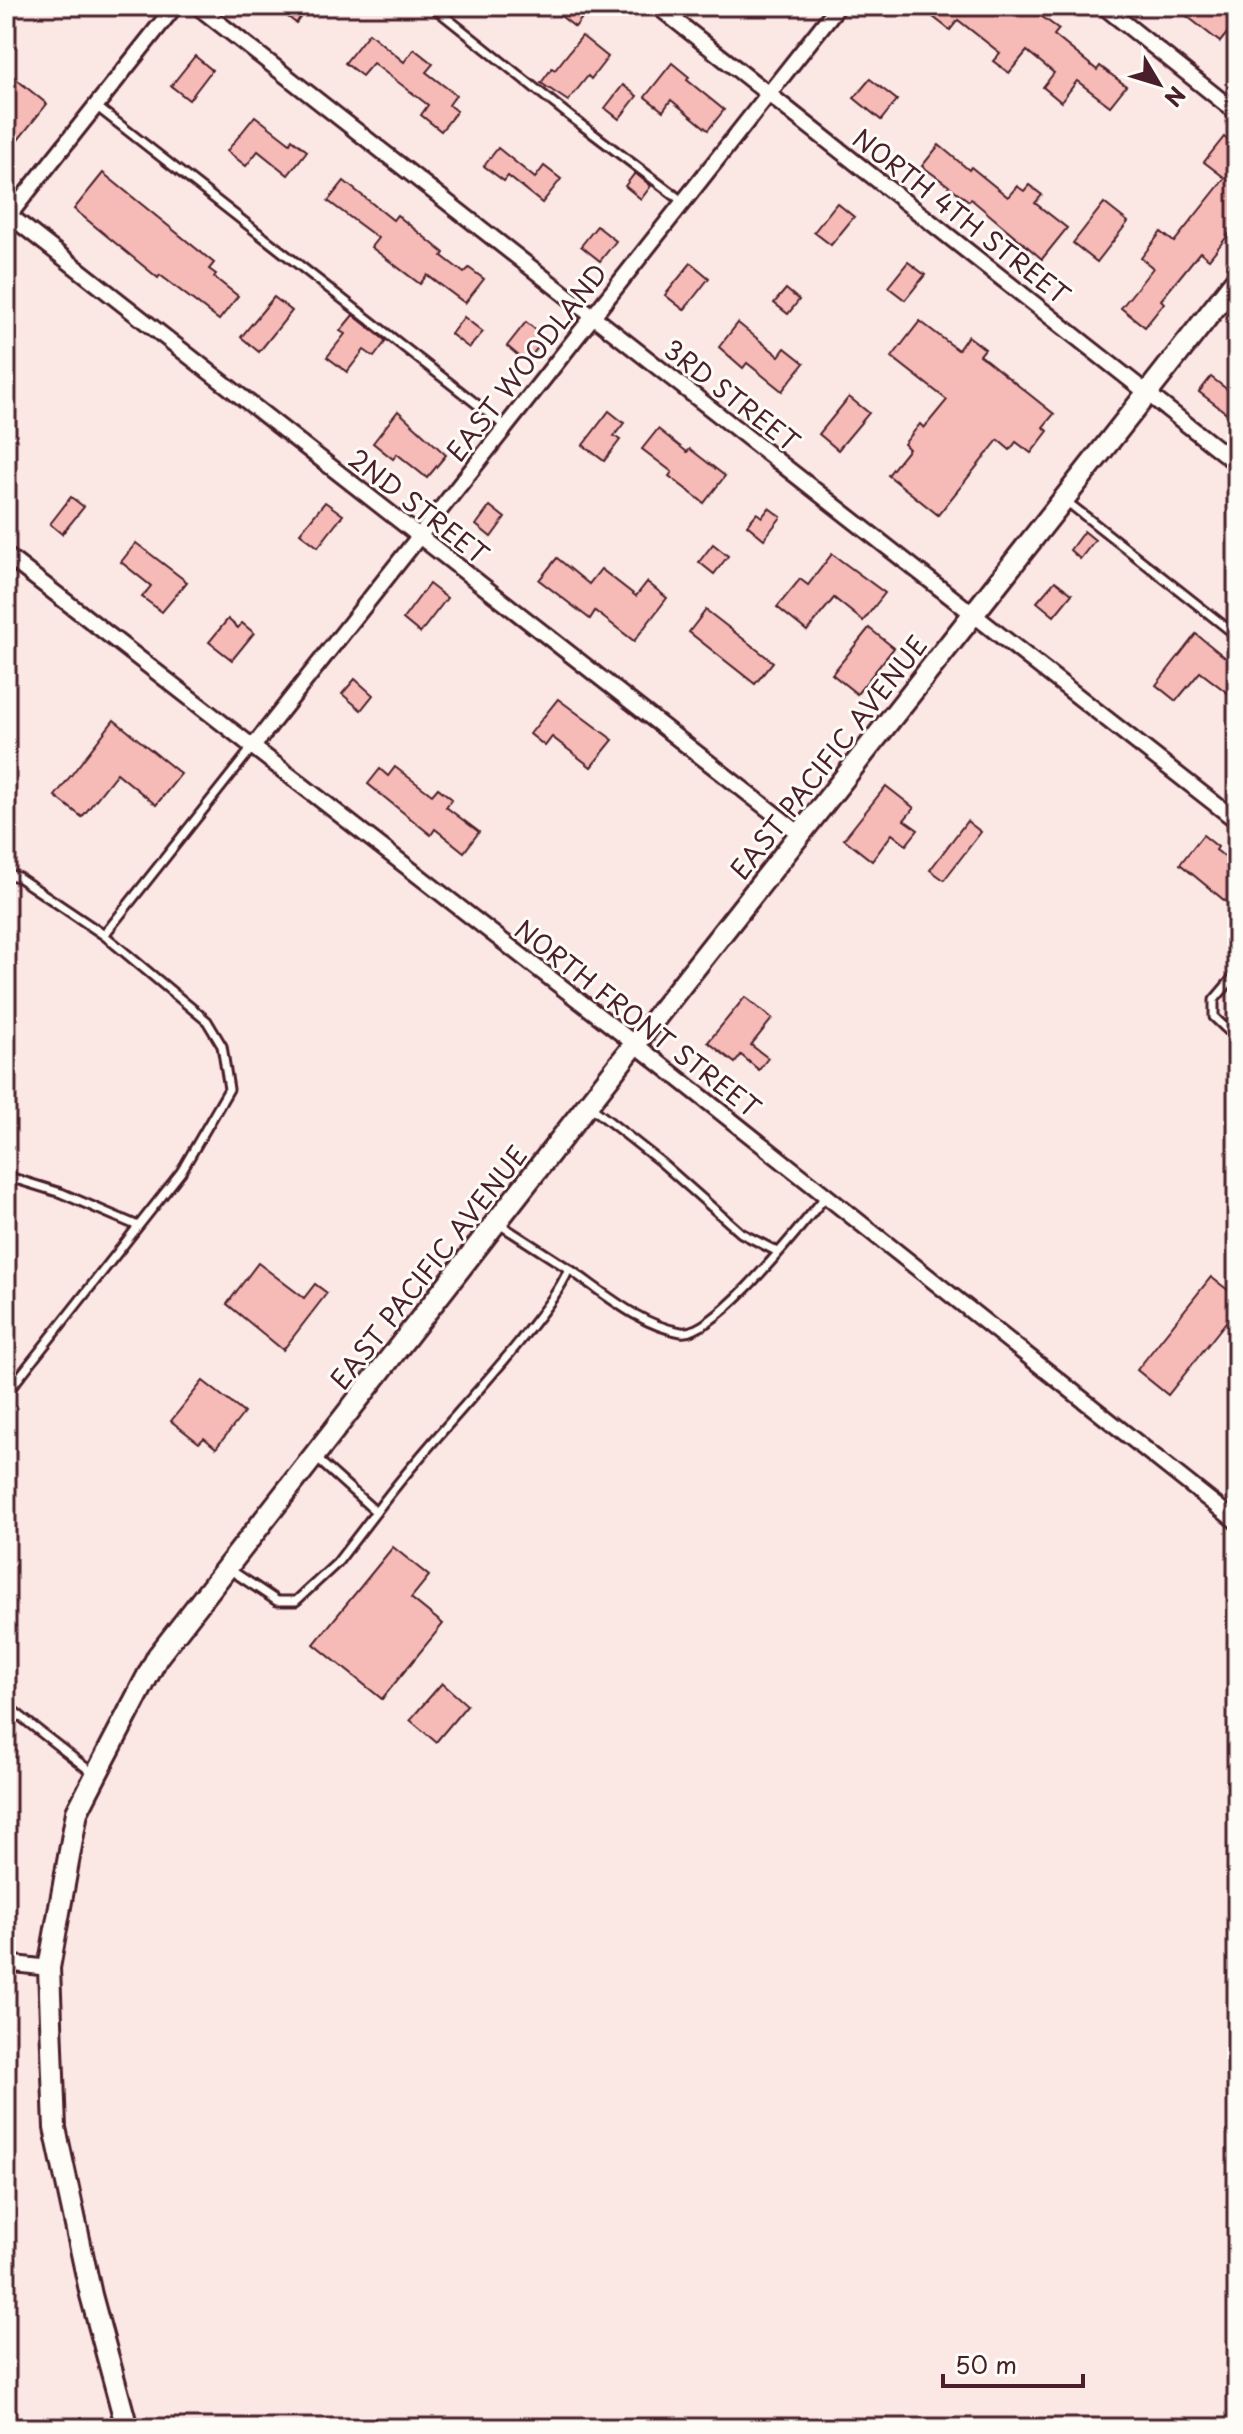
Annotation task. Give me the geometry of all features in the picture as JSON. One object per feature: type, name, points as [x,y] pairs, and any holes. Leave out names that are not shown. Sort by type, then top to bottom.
[{"type":"main road","name":"EAST PACIFIC AVENUE","points":[[127,2428],[91,2295],[55,2128],[49,1968],[77,1812],[96,1775],[158,1656],[635,1044],[1236,282]]},
{"type":"street","points":[[8,217],[175,6]]},
{"type":"street","name":"3RD STREET","points":[[197,6],[1237,821]]},
{"type":"street","name":"NORTH 4TH STREET","points":[[657,6],[1237,464]]},
{"type":"street","name":"EAST WOODLAND","points":[[252,748],[838,6]]},
{"type":"street","points":[[1103,6],[1237,113]]},
{"type":"street","name":"2ND STREET","points":[[8,217],[800,834]]},
{"type":"street","name":"NORTH FRONT STREET","points":[[6,555],[635,1044],[1237,1522]]},
{"type":"street","points":[[6,1963],[49,1968]]},
{"type":"lane","points":[[432,6],[684,202]]},
{"type":"lane","points":[[96,106],[506,427]]},
{"type":"lane","points":[[1063,500],[1237,636]]},
{"type":"lane","points":[[104,935],[252,748]]},
{"type":"lane","points":[[6,874],[18,877],[104,935],[207,1021],[222,1046],[229,1089],[181,1172],[6,1394]]},
{"type":"lane","points":[[1237,974],[1214,1000],[1214,1017],[1237,1039]]},
{"type":"lane","points":[[588,1104],[662,1163],[741,1233],[778,1252]]},
{"type":"lane","points":[[6,1176],[61,1193],[138,1226]]},
{"type":"lane","points":[[496,1222],[647,1322],[684,1333],[708,1324],[760,1274],[826,1196]]},
{"type":"lane","points":[[227,1568],[277,1601],[296,1601],[337,1563],[395,1487],[502,1364],[560,1290],[569,1269]]},
{"type":"lane","points":[[314,1456],[376,1512]]},
{"type":"lane","points":[[6,1705],[96,1775]]},
{"type":"building","points":[[274,6],[309,6],[296,23]]},
{"type":"building","points":[[548,6],[591,6],[575,27]]},
{"type":"building","points":[[919,6],[1027,6],[1059,29],[1054,35],[1097,70],[1100,66],[1126,86],[1110,106],[1077,81],[1061,102],[1043,87],[1054,73],[1027,51],[1009,73],[993,61],[1000,53],[958,20],[950,30]]},
{"type":"building","points":[[1174,6],[1237,6],[1237,21],[1220,42]]},
{"type":"building","points":[[369,33],[404,62],[414,49],[433,64],[426,72],[456,95],[449,105],[457,111],[441,131],[421,115],[428,105],[373,63],[362,76],[345,63]]},
{"type":"building","points":[[582,36],[608,57],[568,101],[541,83]]},
{"type":"building","points":[[195,56],[212,70],[189,100],[171,86]]},
{"type":"building","points":[[672,63],[689,77],[687,80],[724,110],[708,130],[671,100],[663,111],[645,97]]},
{"type":"building","points":[[6,71],[47,104],[6,155]]},
{"type":"building","points":[[870,79],[897,100],[881,120],[854,98]]},
{"type":"building","points":[[623,85],[637,96],[619,119],[605,108]]},
{"type":"building","points":[[255,116],[290,143],[292,139],[307,151],[288,175],[258,151],[246,166],[227,151]]},
{"type":"building","points":[[1224,137],[1237,147],[1237,224],[1209,259],[1200,252],[1161,300],[1164,303],[1145,327],[1121,308],[1153,268],[1141,258],[1161,232],[1174,242],[1225,178],[1204,162]]},
{"type":"building","points":[[939,145],[1008,197],[1017,186],[1024,191],[1029,185],[1042,195],[1035,203],[1067,228],[1042,259],[971,199],[969,201],[922,166]]},
{"type":"building","points":[[498,148],[535,178],[544,166],[561,179],[542,203],[508,176],[504,181],[484,166]]},
{"type":"building","points":[[103,173],[214,263],[209,269],[216,274],[214,277],[238,296],[219,320],[160,275],[158,278],[74,209]]},
{"type":"building","points":[[635,173],[651,186],[641,199],[625,186]]},
{"type":"building","points":[[344,181],[393,220],[397,215],[464,273],[469,268],[484,279],[465,303],[427,275],[420,284],[371,247],[378,238],[328,201]]},
{"type":"building","points":[[837,203],[854,217],[831,245],[814,232]]},
{"type":"building","points":[[1104,203],[1128,222],[1097,262],[1073,243]]},
{"type":"building","points":[[597,226],[616,241],[600,261],[581,246]]},
{"type":"building","points":[[908,262],[925,275],[905,300],[888,287]]},
{"type":"building","points":[[691,263],[709,278],[684,310],[665,295]]},
{"type":"building","points":[[786,289],[799,300],[788,314],[774,303]]},
{"type":"building","points":[[274,297],[292,311],[259,352],[241,337]]},
{"type":"building","points":[[353,315],[386,341],[374,357],[364,350],[347,372],[327,357],[345,334],[340,331]]},
{"type":"building","points":[[464,317],[483,332],[469,348],[451,334]]},
{"type":"building","points":[[920,321],[958,350],[968,336],[985,349],[980,355],[1054,414],[1043,427],[1048,431],[1031,453],[1016,442],[1010,450],[998,440],[938,515],[888,475],[909,449],[904,444],[920,424],[924,428],[947,400],[892,357]]},
{"type":"building","points":[[526,322],[546,338],[526,362],[507,346]]},
{"type":"building","points":[[738,323],[779,356],[785,348],[804,363],[782,391],[747,363],[743,368],[719,347]]},
{"type":"building","points":[[1211,377],[1237,397],[1237,421],[1199,392]]},
{"type":"building","points":[[849,397],[869,413],[838,450],[819,434]]},
{"type":"building","points":[[398,411],[446,455],[427,478],[397,454],[393,459],[373,443]]},
{"type":"building","points":[[609,411],[624,423],[614,436],[620,440],[604,461],[583,445]]},
{"type":"building","points":[[658,429],[725,476],[704,503],[669,476],[672,472],[642,449]]},
{"type":"building","points":[[71,497],[84,507],[62,534],[50,524]]},
{"type":"building","points":[[325,502],[343,515],[318,547],[300,533]]},
{"type":"building","points":[[490,506],[505,518],[491,537],[476,525]]},
{"type":"building","points":[[769,508],[781,517],[764,539],[747,525],[757,513],[762,517]]},
{"type":"building","points":[[1084,531],[1095,540],[1080,559],[1070,550]]},
{"type":"building","points":[[136,543],[187,582],[162,612],[142,597],[151,586],[121,562]]},
{"type":"building","points":[[713,544],[728,556],[714,574],[699,562]]},
{"type":"building","points":[[832,554],[885,593],[863,621],[834,598],[807,631],[777,607],[800,579],[808,585]]},
{"type":"building","points":[[557,558],[589,584],[601,569],[636,596],[647,582],[667,598],[634,641],[595,611],[590,619],[539,580]]},
{"type":"building","points":[[1055,581],[1072,594],[1054,616],[1037,602]]},
{"type":"building","points":[[429,584],[447,598],[420,633],[403,619]]},
{"type":"building","points":[[706,610],[773,662],[755,684],[689,632]]},
{"type":"building","points":[[228,619],[238,628],[242,623],[254,633],[232,660],[209,642]]},
{"type":"building","points":[[869,628],[894,648],[857,694],[832,674]]},
{"type":"building","points":[[1196,634],[1237,667],[1237,700],[1200,672],[1176,701],[1156,685]]},
{"type":"building","points":[[355,679],[373,695],[361,710],[342,694]]},
{"type":"building","points":[[558,699],[613,740],[591,767],[552,737],[545,746],[530,734]]},
{"type":"building","points":[[114,720],[181,774],[156,805],[117,773],[82,817],[55,796]]},
{"type":"building","points":[[395,767],[432,795],[438,788],[452,799],[446,807],[479,832],[464,852],[435,829],[431,835],[368,784],[380,769],[388,776]]},
{"type":"building","points":[[886,786],[914,808],[904,820],[918,830],[906,845],[892,834],[872,861],[844,839]]},
{"type":"building","points":[[967,821],[981,832],[944,880],[930,870]]},
{"type":"building","points":[[1203,835],[1237,866],[1237,896],[1230,905],[1180,864]]},
{"type":"building","points":[[745,997],[772,1019],[751,1045],[768,1058],[759,1070],[741,1055],[735,1063],[708,1042]]},
{"type":"building","points":[[258,1263],[304,1298],[315,1284],[327,1293],[283,1350],[227,1304]]},
{"type":"building","points":[[1211,1277],[1237,1297],[1237,1308],[1168,1395],[1137,1370]]},
{"type":"building","points":[[203,1381],[244,1413],[216,1448],[204,1438],[199,1443],[171,1421]]},
{"type":"building","points":[[393,1547],[429,1576],[411,1598],[443,1624],[382,1699],[314,1644]]},
{"type":"building","points":[[442,1683],[467,1705],[436,1742],[410,1720]]}]
